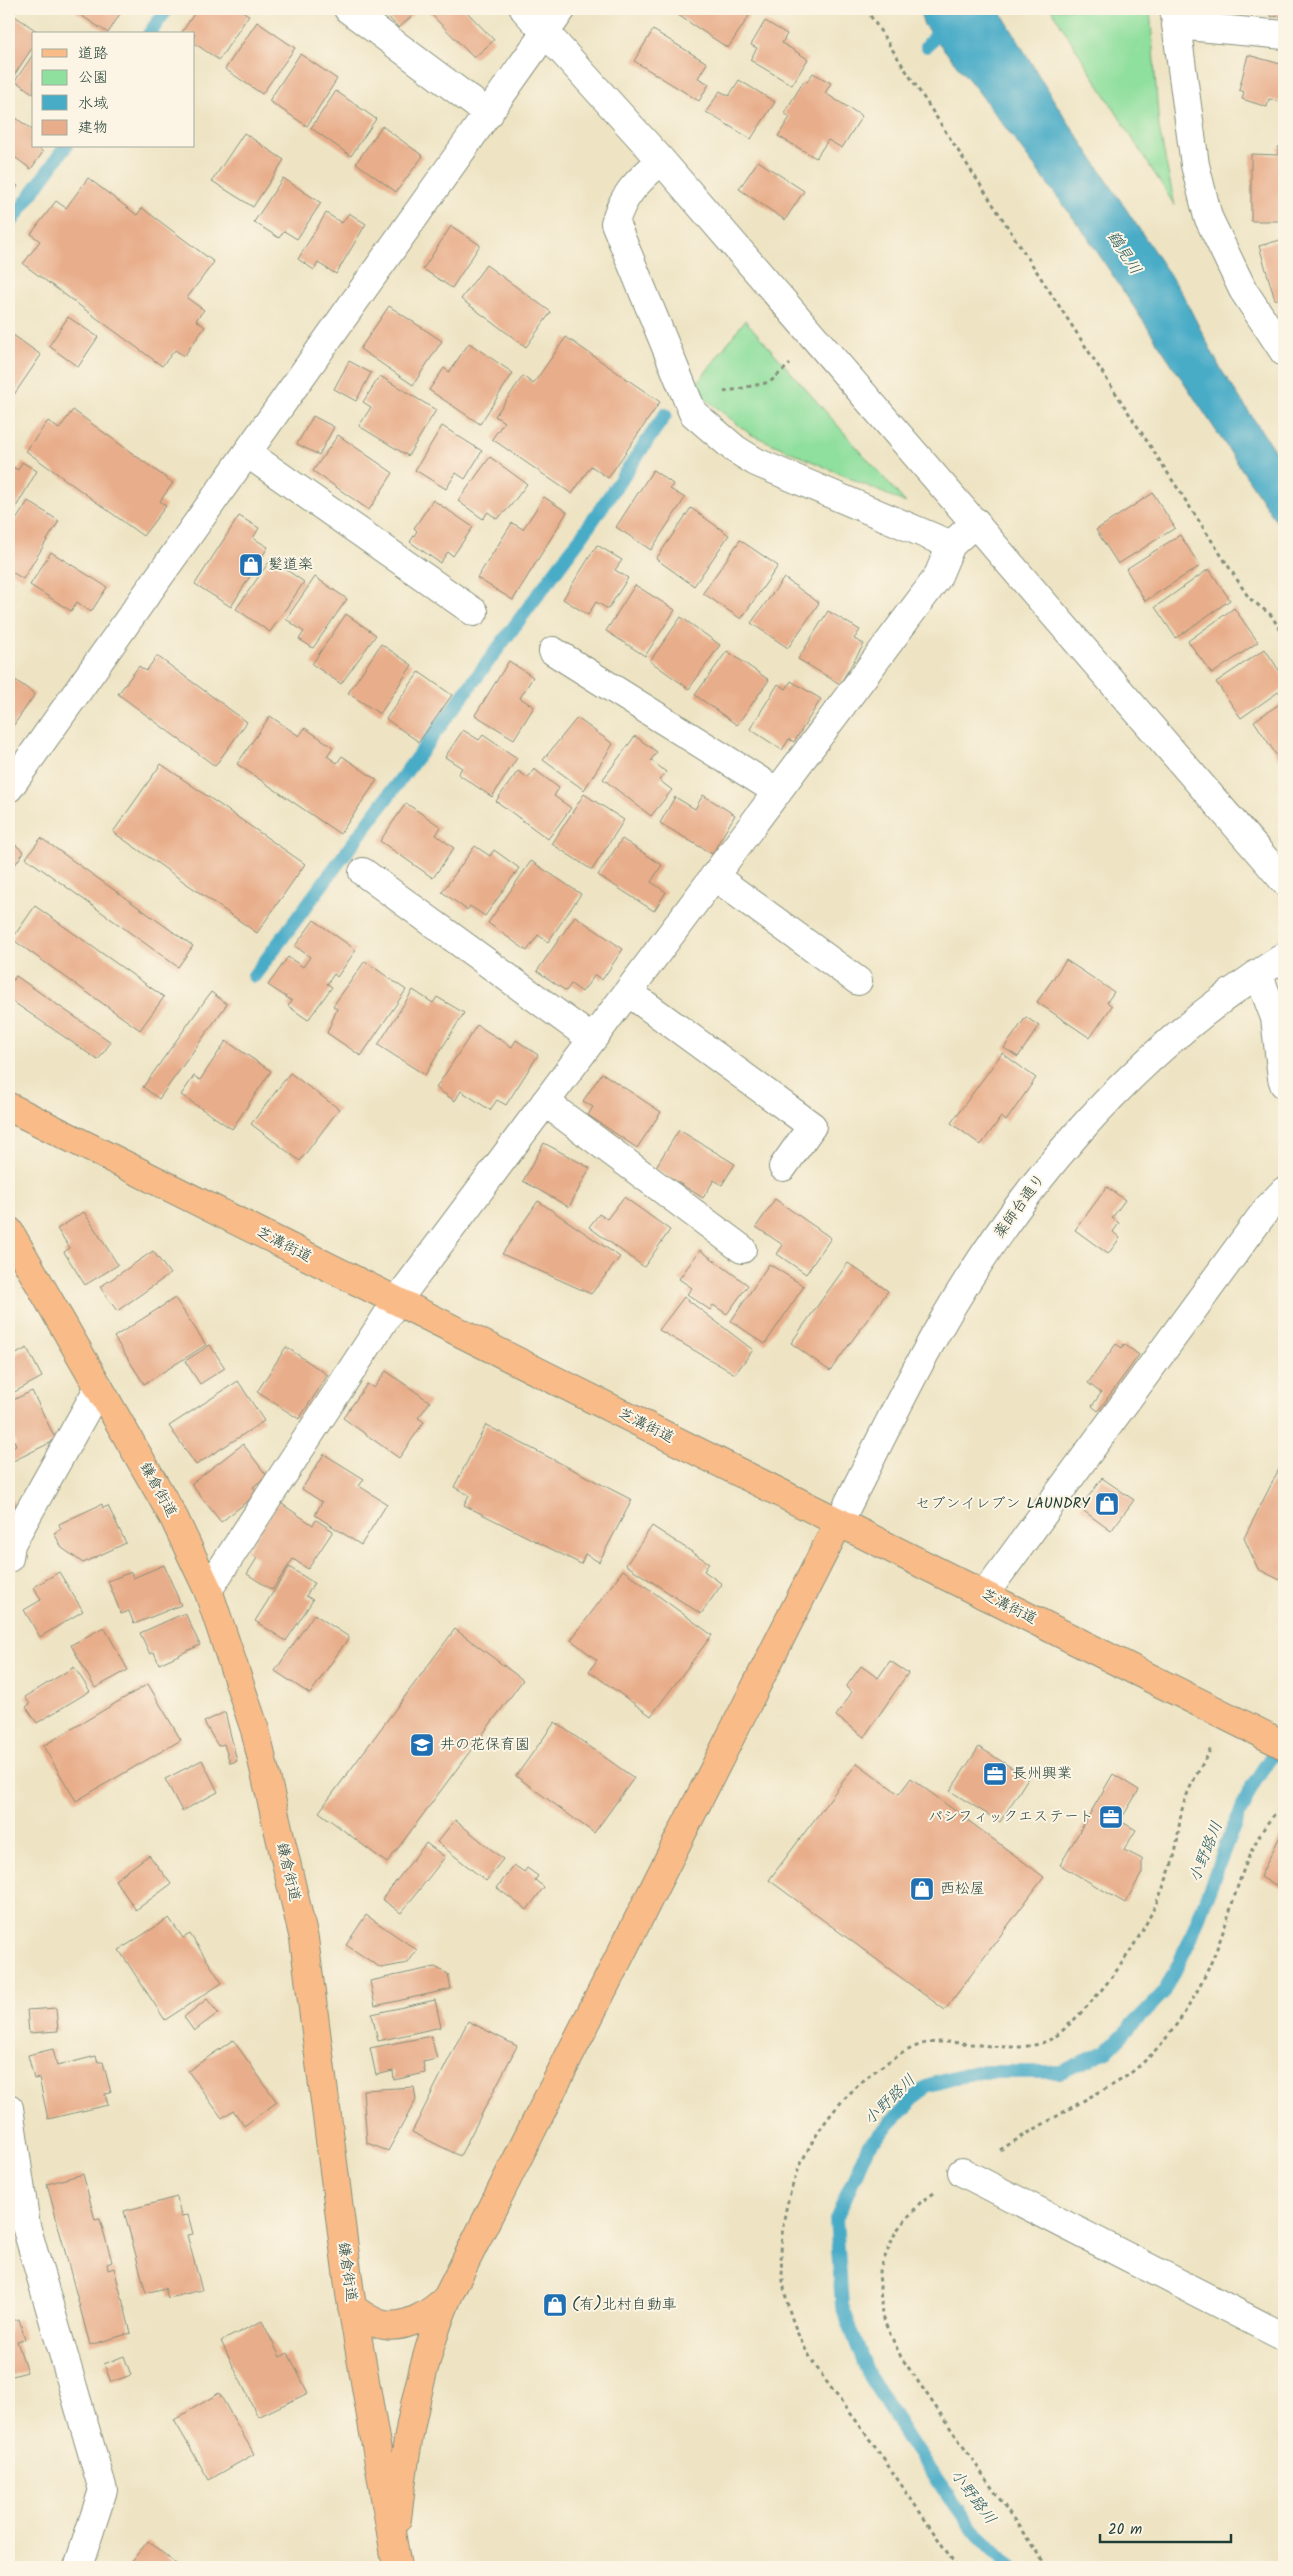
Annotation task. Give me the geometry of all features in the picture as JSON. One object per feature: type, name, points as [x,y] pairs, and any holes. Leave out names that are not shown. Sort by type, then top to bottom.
[{"type":"main road","name":"芝溝街道","points":[[9,1107],[1284,1745]]},
{"type":"main road","name":"鎌倉街道","points":[[9,1231],[174,1518],[208,1590],[255,1730],[304,1939],[352,2308],[396,2559]]},
{"type":"main road","points":[[396,2559],[400,2490],[410,2430],[428,2353],[448,2296],[839,1522]]},
{"type":"main road","points":[[352,2308],[384,2325],[402,2324],[430,2313],[448,2296]]},
{"type":"street","points":[[348,9],[489,114]]},
{"type":"street","points":[[524,9],[546,31],[660,160],[976,522],[1284,881]]},
{"type":"street","points":[[9,788],[562,9]]},
{"type":"street","points":[[1284,35],[1175,17],[1195,165],[1208,217],[1244,290],[1284,352]]},
{"type":"street","points":[[660,160],[637,183],[620,204],[615,223],[693,413],[734,449],[756,462],[951,545]]},
{"type":"street","points":[[247,453],[474,612]]},
{"type":"street","points":[[208,1590],[396,1302],[937,578],[951,545],[976,522]]},
{"type":"street","points":[[553,651],[778,792]]},
{"type":"street","points":[[363,872],[592,1039]]},
{"type":"street","points":[[714,876],[858,981]]},
{"type":"street","name":"薬師台通り","points":[[839,1522],[923,1356],[965,1285],[1025,1196],[1068,1143],[1121,1085],[1198,1016],[1258,973],[1284,957]]},
{"type":"street","points":[[1258,973],[1276,1018],[1284,1084]]},
{"type":"street","points":[[628,992],[812,1126],[783,1167]]},
{"type":"street","points":[[545,1102],[742,1249]]},
{"type":"street","points":[[984,1595],[1266,1210],[1284,1191]]},
{"type":"street","points":[[10,1549],[99,1386]]},
{"type":"street","points":[[9,2108],[17,2229],[103,2490],[78,2567]]},
{"type":"street","points":[[962,2172],[1284,2337]]},
{"type":"path","points":[[866,9],[1249,598],[1271,615],[1284,636]]},
{"type":"path","points":[[693,413],[726,390],[770,382],[792,362]]},
{"type":"green space","points":[[1051,9],[1150,9],[1159,128],[1175,206]]},
{"type":"green space","points":[[745,320],[906,503],[750,434],[693,389]]},
{"type":"green space","points":[[9,2514],[13,2525],[11,2567],[9,2567]]},
{"type":"water","name":"鶴見川","points":[[919,9],[999,9],[1051,96],[1183,295],[1220,368],[1284,465],[1284,533],[1086,235],[978,91],[924,25]]},
{"type":"building","points":[[78,9],[123,9],[109,32],[76,12]]},
{"type":"building","points":[[197,9],[239,9],[249,15],[219,60],[195,44],[195,32],[182,32]]},
{"type":"building","points":[[380,9],[419,9],[399,28]]},
{"type":"building","points":[[426,9],[464,9],[494,40],[474,58]]},
{"type":"building","points":[[678,9],[738,9],[749,16],[728,48],[675,13]]},
{"type":"building","points":[[1200,9],[1251,9],[1251,11],[1200,11]]},
{"type":"building","points":[[1271,9],[1284,9],[1284,16],[1271,17]]},
{"type":"building","points":[[9,12],[38,32],[32,32],[32,48],[9,83]]},
{"type":"building","points":[[765,21],[787,34],[782,43],[808,59],[792,85],[750,60],[757,48],[751,45]]},
{"type":"building","points":[[257,22],[295,48],[262,94],[225,69]]},
{"type":"building","points":[[653,30],[707,63],[698,78],[709,84],[699,101],[634,61]]},
{"type":"building","points":[[300,54],[337,79],[307,126],[269,101]]},
{"type":"building","points":[[1248,55],[1284,65],[1284,103],[1269,99],[1267,107],[1242,99],[1244,92],[1239,90]]},
{"type":"building","points":[[32,56],[32,93],[15,81]]},
{"type":"building","points":[[813,73],[831,83],[825,93],[862,116],[842,148],[828,140],[816,158],[778,136],[790,117],[784,113],[804,81],[807,82]]},
{"type":"building","points":[[739,80],[775,102],[751,139],[706,112],[720,91],[729,96]]},
{"type":"building","points":[[336,91],[376,119],[351,156],[311,128]]},
{"type":"building","points":[[9,113],[32,130],[30,141],[32,148],[38,148],[43,152],[31,169],[9,153]]},
{"type":"building","points":[[382,126],[423,156],[396,192],[356,163]]},
{"type":"building","points":[[244,133],[284,160],[253,207],[212,181]]},
{"type":"building","points":[[1278,147],[1284,147],[1284,221],[1251,221],[1251,154],[1278,155]]},
{"type":"building","points":[[758,161],[804,191],[785,220],[739,189]]},
{"type":"building","points":[[88,178],[137,215],[142,208],[214,262],[187,298],[204,310],[196,320],[205,327],[184,356],[175,350],[162,366],[23,264],[40,241],[31,234],[56,201],[66,208]]},
{"type":"building","points":[[283,178],[321,203],[297,239],[284,231],[279,238],[254,222]]},
{"type":"building","points":[[9,180],[18,186],[9,199]]},
{"type":"building","points":[[326,213],[342,223],[349,213],[366,224],[336,274],[318,263],[314,270],[298,259]]},
{"type":"building","points":[[451,226],[480,245],[452,288],[423,269]]},
{"type":"building","points":[[1284,239],[1284,311],[1280,298],[1275,300],[1259,246]]},
{"type":"building","points":[[486,265],[551,312],[526,347],[461,299]]},
{"type":"building","points":[[389,306],[442,341],[413,385],[360,349]]},
{"type":"building","points":[[68,317],[98,337],[78,367],[49,346]]},
{"type":"building","points":[[9,332],[41,355],[9,402]]},
{"type":"building","points":[[566,337],[660,402],[608,478],[591,466],[572,494],[492,439],[504,422],[495,416],[523,376],[533,384]]},
{"type":"building","points":[[469,343],[513,373],[480,424],[429,390],[444,368],[449,372]]},
{"type":"building","points":[[349,361],[371,373],[356,401],[334,389]]},
{"type":"building","points":[[380,376],[436,410],[408,456],[359,426],[371,407],[363,402]]},
{"type":"building","points":[[73,410],[173,483],[160,501],[166,506],[143,536],[26,451],[48,421],[59,429]]},
{"type":"building","points":[[313,416],[334,427],[319,455],[297,444]]},
{"type":"building","points":[[442,426],[482,451],[465,479],[456,473],[446,489],[415,470]]},
{"type":"building","points":[[338,435],[393,473],[369,510],[313,471]]},
{"type":"building","points":[[490,457],[527,484],[509,508],[497,519],[488,512],[483,519],[458,501]]},
{"type":"building","points":[[22,462],[37,471],[12,514],[9,512],[9,465],[18,470]]},
{"type":"building","points":[[653,470],[673,484],[670,489],[685,498],[651,550],[616,527]]},
{"type":"building","points":[[1153,493],[1175,528],[1118,564],[1096,530]]},
{"type":"building","points":[[544,497],[567,512],[513,600],[477,578],[512,523],[523,529]]},
{"type":"building","points":[[433,500],[473,527],[453,556],[448,552],[440,563],[410,542],[417,531],[414,528]]},
{"type":"building","points":[[28,501],[59,521],[23,579],[9,570],[9,531]]},
{"type":"building","points":[[691,508],[729,535],[694,586],[656,559]]},
{"type":"building","points":[[239,516],[259,528],[253,538],[268,547],[231,607],[195,584]]},
{"type":"building","points":[[1180,535],[1200,566],[1145,601],[1126,569]]},
{"type":"building","points":[[740,540],[778,566],[741,619],[703,593]]},
{"type":"building","points":[[597,545],[622,560],[615,570],[628,578],[608,609],[596,602],[588,615],[563,599]]},
{"type":"building","points":[[51,552],[107,587],[91,612],[77,602],[71,611],[30,585]]},
{"type":"building","points":[[271,559],[304,582],[270,632],[236,609]]},
{"type":"building","points":[[1209,569],[1230,600],[1176,638],[1155,607]]},
{"type":"building","points":[[315,577],[347,599],[313,648],[299,639],[304,632],[286,619]]},
{"type":"building","points":[[784,578],[819,603],[788,648],[751,623]]},
{"type":"building","points":[[635,585],[675,610],[645,656],[606,631]]},
{"type":"building","points":[[1234,608],[1258,642],[1212,674],[1188,641]]},
{"type":"building","points":[[828,611],[860,630],[854,639],[864,644],[840,684],[798,659]]},
{"type":"building","points":[[346,614],[376,635],[341,684],[312,664]]},
{"type":"building","points":[[681,617],[720,645],[689,689],[650,661]]},
{"type":"building","points":[[381,644],[412,665],[380,714],[348,693]]},
{"type":"building","points":[[1265,649],[1284,678],[1284,688],[1241,718],[1216,682]]},
{"type":"building","points":[[727,651],[769,680],[737,725],[695,695]]},
{"type":"building","points":[[157,656],[247,722],[215,766],[118,694],[139,666],[146,671]]},
{"type":"building","points":[[509,661],[533,677],[520,698],[534,707],[514,739],[475,715]]},
{"type":"building","points":[[419,672],[452,695],[419,742],[386,719]]},
{"type":"building","points":[[11,677],[35,694],[9,732],[9,681]]},
{"type":"building","points":[[791,681],[821,699],[794,742],[789,739],[782,750],[750,729],[778,684],[786,689]]},
{"type":"building","points":[[1284,701],[1284,755],[1279,759],[1254,721]]},
{"type":"building","points":[[270,716],[299,736],[305,728],[333,747],[327,756],[337,763],[342,756],[377,780],[340,834],[237,764]]},
{"type":"building","points":[[577,718],[613,744],[584,790],[543,760]]},
{"type":"building","points":[[463,730],[479,740],[483,735],[517,758],[492,797],[458,774],[462,768],[445,757]]},
{"type":"building","points":[[635,736],[657,752],[651,760],[666,772],[659,780],[672,790],[651,816],[603,779]]},
{"type":"building","points":[[161,764],[305,864],[257,933],[113,832]]},
{"type":"building","points":[[534,769],[559,788],[554,796],[571,808],[548,839],[496,801],[518,771],[528,778]]},
{"type":"building","points":[[584,794],[624,820],[592,870],[552,844]]},
{"type":"building","points":[[703,795],[735,815],[712,854],[660,823],[675,797],[695,809]]},
{"type":"building","points":[[406,803],[441,827],[436,835],[454,848],[433,878],[380,841]]},
{"type":"building","points":[[41,838],[193,946],[178,967],[26,858]]},
{"type":"building","points":[[622,839],[662,865],[651,882],[666,892],[654,911],[598,875]]},
{"type":"building","points":[[13,843],[24,852],[9,873],[9,850]]},
{"type":"building","points":[[475,846],[490,856],[494,850],[519,868],[485,916],[470,906],[467,910],[442,892]]},
{"type":"building","points":[[531,861],[581,894],[548,942],[538,935],[527,951],[488,923]]},
{"type":"building","points":[[35,906],[164,997],[140,1030],[12,939]]},
{"type":"building","points":[[575,916],[623,949],[602,980],[595,975],[582,992],[571,984],[566,991],[537,971]]},
{"type":"building","points":[[314,920],[356,950],[337,977],[334,974],[327,984],[332,987],[308,1020],[288,1006],[292,1001],[268,985],[288,957],[303,967],[310,957],[295,946]]},
{"type":"building","points":[[1066,960],[1114,992],[1107,1002],[1112,1006],[1090,1038],[1037,1002]]},
{"type":"building","points":[[365,961],[406,990],[361,1056],[327,1033],[337,1009],[333,1006]]},
{"type":"building","points":[[16,976],[111,1042],[98,1060],[9,999],[9,985]]},
{"type":"building","points":[[413,990],[433,1003],[437,997],[464,1013],[425,1075],[378,1045]]},
{"type":"building","points":[[211,992],[227,1004],[159,1099],[143,1087]]},
{"type":"building","points":[[1026,1017],[1039,1026],[1018,1057],[1004,1048]]},
{"type":"building","points":[[477,1025],[512,1047],[516,1040],[538,1055],[506,1105],[497,1100],[490,1110],[461,1091],[455,1101],[436,1088]]},
{"type":"building","points":[[226,1041],[271,1071],[232,1129],[181,1095],[194,1076],[200,1080]]},
{"type":"building","points":[[1002,1053],[1036,1078],[1006,1121],[1001,1117],[981,1145],[951,1123]]},
{"type":"building","points":[[290,1073],[339,1109],[300,1161],[251,1124]]},
{"type":"building","points":[[602,1073],[661,1112],[637,1148],[588,1115],[593,1107],[583,1101]]},
{"type":"building","points":[[679,1130],[735,1164],[722,1185],[714,1180],[703,1198],[655,1168]]},
{"type":"building","points":[[544,1143],[590,1168],[569,1207],[523,1181]]},
{"type":"building","points":[[1107,1187],[1125,1200],[1112,1218],[1119,1223],[1113,1232],[1120,1238],[1108,1254],[1075,1230]]},
{"type":"building","points":[[624,1197],[670,1230],[644,1267],[589,1227],[599,1214],[607,1219]]},
{"type":"building","points":[[775,1199],[831,1238],[806,1274],[777,1254],[783,1245],[756,1227]]},
{"type":"building","points":[[538,1201],[620,1257],[591,1294],[502,1254]]},
{"type":"building","points":[[84,1212],[118,1265],[85,1285],[64,1252],[70,1248],[57,1229]]},
{"type":"building","points":[[700,1250],[748,1285],[727,1314],[713,1305],[710,1310],[687,1294],[692,1288],[679,1279]]},
{"type":"building","points":[[153,1251],[170,1274],[117,1311],[100,1287]]},
{"type":"building","points":[[848,1263],[888,1291],[830,1371],[791,1343]]},
{"type":"building","points":[[769,1264],[804,1286],[765,1344],[731,1321]]},
{"type":"building","points":[[684,1297],[753,1350],[735,1374],[659,1330]]},
{"type":"building","points":[[175,1298],[206,1345],[144,1384],[114,1337]]},
{"type":"building","points":[[1116,1344],[1122,1348],[1124,1344],[1139,1355],[1098,1411],[1092,1406],[1101,1393],[1088,1383]]},
{"type":"building","points":[[210,1345],[225,1368],[200,1384],[185,1361]]},
{"type":"building","points":[[286,1347],[328,1375],[299,1419],[257,1392]]},
{"type":"building","points":[[27,1348],[42,1377],[9,1395],[9,1358]]},
{"type":"building","points":[[386,1371],[430,1402],[418,1418],[424,1422],[399,1458],[343,1418],[367,1384],[374,1388]]},
{"type":"building","points":[[238,1381],[264,1421],[196,1465],[169,1426]]},
{"type":"building","points":[[32,1391],[56,1440],[9,1463],[9,1449],[16,1445],[9,1430],[9,1402]]},
{"type":"building","points":[[486,1425],[632,1500],[599,1562],[585,1554],[581,1564],[464,1505],[469,1495],[454,1487]]},
{"type":"building","points":[[243,1444],[267,1476],[253,1487],[258,1493],[221,1522],[191,1484]]},
{"type":"building","points":[[324,1454],[364,1479],[359,1486],[387,1504],[361,1545],[315,1515],[322,1502],[302,1489]]},
{"type":"building","points":[[1280,1467],[1284,1469],[1284,1582],[1258,1569],[1244,1538]]},
{"type":"building","points":[[1102,1478],[1134,1500],[1111,1531],[1080,1508]]},
{"type":"building","points":[[9,1495],[16,1507],[9,1511]]},
{"type":"building","points":[[279,1502],[313,1525],[316,1520],[333,1531],[308,1569],[293,1559],[272,1590],[247,1574],[257,1558],[247,1551]]},
{"type":"building","points":[[102,1504],[103,1508],[108,1506],[126,1543],[83,1563],[62,1548],[54,1533],[61,1529],[59,1524]]},
{"type":"building","points":[[652,1526],[709,1563],[704,1571],[722,1584],[701,1614],[626,1565]]},
{"type":"building","points":[[164,1565],[181,1605],[134,1624],[129,1611],[121,1614],[108,1581],[131,1572],[133,1578]]},
{"type":"building","points":[[289,1567],[314,1583],[306,1596],[313,1600],[286,1641],[255,1621]]},
{"type":"building","points":[[623,1570],[712,1635],[651,1716],[589,1671],[597,1660],[571,1640]]},
{"type":"building","points":[[59,1572],[83,1611],[40,1637],[24,1610],[41,1600],[34,1587]]},
{"type":"building","points":[[185,1613],[200,1645],[159,1664],[154,1652],[150,1654],[140,1633]]},
{"type":"building","points":[[314,1614],[349,1637],[310,1694],[275,1671]]},
{"type":"building","points":[[104,1627],[128,1670],[95,1688],[71,1645]]},
{"type":"building","name":"井の花保育園","points":[[455,1629],[523,1680],[387,1863],[319,1812]]},
{"type":"building","points":[[890,1661],[908,1673],[864,1737],[836,1716],[852,1692],[846,1687],[861,1666],[878,1678]]},
{"type":"building","points":[[74,1667],[90,1691],[37,1723],[26,1707],[30,1704],[25,1697]]},
{"type":"building","points":[[148,1684],[181,1740],[76,1801],[43,1746]]},
{"type":"building","points":[[225,1712],[237,1761],[230,1763],[224,1744],[218,1746],[204,1722]]},
{"type":"building","points":[[555,1722],[634,1778],[594,1833],[516,1776]]},
{"type":"building","points":[[979,1747],[1028,1778],[1000,1822],[950,1791]]},
{"type":"building","points":[[202,1760],[218,1792],[182,1811],[165,1779]]},
{"type":"building","points":[[857,1763],[899,1794],[911,1778],[1044,1877],[945,2010],[769,1880]]},
{"type":"building","points":[[1113,1774],[1139,1790],[1120,1821],[1136,1830],[1124,1850],[1142,1859],[1142,1873],[1125,1903],[1060,1865]]},
{"type":"building","points":[[455,1820],[503,1859],[486,1881],[437,1842]]},
{"type":"building","points":[[1284,1828],[1284,1889],[1260,1877]]},
{"type":"building","points":[[426,1843],[445,1857],[401,1913],[382,1899]]},
{"type":"building","points":[[149,1855],[171,1884],[136,1910],[115,1880]]},
{"type":"building","points":[[514,1865],[524,1872],[527,1868],[538,1876],[535,1880],[544,1887],[527,1910],[497,1888]]},
{"type":"building","points":[[366,1915],[417,1950],[408,1963],[381,1968],[346,1945]]},
{"type":"building","points":[[169,1918],[183,1938],[190,1934],[222,1983],[165,2020],[119,1950]]},
{"type":"building","points":[[435,1967],[448,1974],[451,1989],[375,2006],[370,1981]]},
{"type":"building","points":[[207,1999],[218,2013],[194,2031],[184,2017]]},
{"type":"building","points":[[435,2000],[441,2027],[378,2041],[372,2014]]},
{"type":"building","points":[[56,2008],[58,2031],[29,2033],[27,2010]]},
{"type":"building","points":[[468,2021],[517,2046],[460,2156],[412,2132]]},
{"type":"building","points":[[431,2036],[437,2059],[423,2062],[425,2073],[394,2080],[393,2071],[376,2075],[370,2048]]},
{"type":"building","points":[[233,2040],[277,2102],[244,2126],[233,2110],[222,2118],[188,2071]]},
{"type":"building","points":[[53,2049],[57,2066],[96,2056],[98,2062],[103,2062],[111,2093],[105,2094],[108,2105],[48,2119],[39,2078],[34,2079],[28,2055]]},
{"type":"building","points":[[414,2087],[416,2100],[388,2151],[367,2143],[363,2090]]},
{"type":"building","points":[[83,2174],[95,2220],[100,2219],[112,2262],[107,2264],[108,2270],[114,2268],[131,2333],[90,2345],[47,2184]]},
{"type":"building","points":[[177,2197],[181,2216],[188,2215],[193,2234],[187,2235],[202,2290],[168,2298],[165,2288],[146,2293],[124,2211]]},
{"type":"building","points":[[19,2319],[25,2339],[17,2341],[27,2372],[9,2377],[9,2322]]},
{"type":"building","points":[[262,2321],[280,2357],[288,2353],[308,2393],[258,2417],[221,2341]]},
{"type":"building","points":[[124,2356],[131,2375],[111,2382],[104,2364]]},
{"type":"building","points":[[219,2393],[254,2454],[209,2480],[174,2420]]},
{"type":"building","points":[[148,2541],[180,2567],[127,2567]]},
{"type":"waterway","points":[[150,32],[167,9]]},
{"type":"waterway","points":[[927,46],[956,9]]},
{"type":"waterway","points":[[9,225],[65,148]]},
{"type":"waterway","points":[[254,976],[584,533],[665,415]]},
{"type":"waterway","name":"小野路川","points":[[1010,2567],[972,2528],[915,2449],[869,2376],[842,2306],[836,2219],[868,2146],[926,2086],[976,2072],[1061,2072],[1107,2051],[1165,1991],[1190,1940],[1228,1840],[1252,1786],[1282,1740]]},
{"type":"place","name":"髪道楽","points":[[251,565]]},
{"type":"place","name":"セブンイレブン LAUNDRY","points":[[1107,1504]]},
{"type":"place","name":"井の花保育園","points":[[422,1745]]},
{"type":"place","name":"長州興業","points":[[995,1774]]},
{"type":"place","name":"パシフィックエステート","points":[[1111,1817]]},
{"type":"place","name":"西松屋","points":[[922,1889]]},
{"type":"place","name":"(有)北村自動車","points":[[555,2305]]}]
